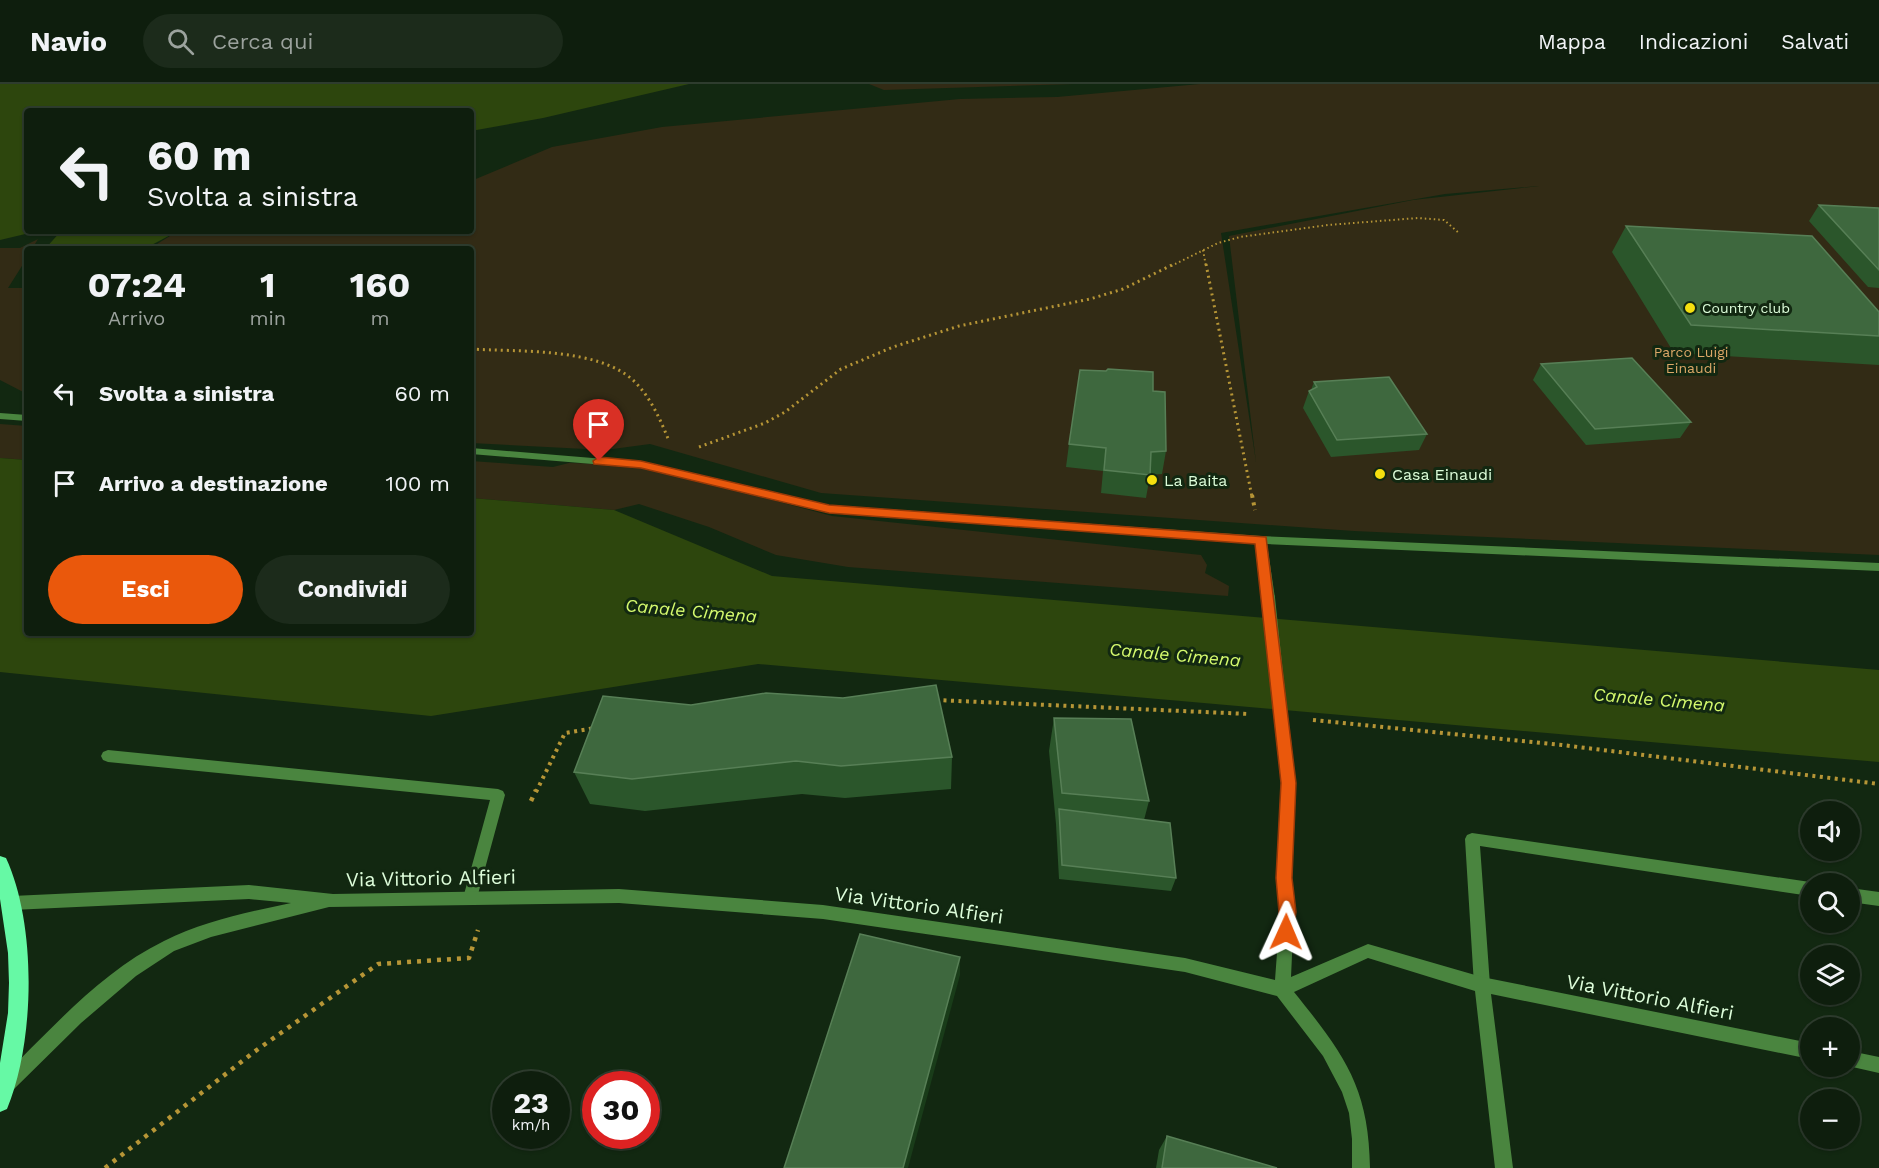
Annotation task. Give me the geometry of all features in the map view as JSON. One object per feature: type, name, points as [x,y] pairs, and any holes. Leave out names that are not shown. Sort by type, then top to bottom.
[{"type":"main road","points":[[0,864],[12,903],[20,960],[18,1017],[3,1094]]},
{"type":"street","points":[[0,416],[24,418]]},
{"type":"street","points":[[474,451],[641,465],[829,509],[1261,540],[1879,567]]},
{"type":"street","points":[[1261,540],[1288,783],[1284,878],[1287,912],[1282,989],[1337,1059],[1352,1094],[1362,1138],[1361,1168]]},
{"type":"street","points":[[108,756],[498,795],[470,898]]},
{"type":"street","points":[[1504,1168],[1482,985],[1472,839],[1800,888]]},
{"type":"street","name":"Via Vittorio Alfieri","points":[[12,903],[249,892],[333,901],[620,896],[823,912],[1185,965],[1282,989],[1368,951],[1482,985],[1800,1049]]},
{"type":"street","points":[[1860,896],[1879,899]]},
{"type":"street","name":"Via Vittorio Alfieri","points":[[3,1094],[102,994],[151,956],[197,936],[333,901]]},
{"type":"street","points":[[1860,1061],[1879,1065]]},
{"type":"path","points":[[641,465],[673,450],[701,446],[765,423],[785,412],[841,369],[893,346],[959,326],[1090,299],[1123,289],[1203,250],[1240,237],[1328,225],[1418,218],[1444,220],[1459,233]]},
{"type":"path","points":[[1203,250],[1261,540]]},
{"type":"path","points":[[474,349],[591,359],[630,377],[660,418],[673,450]]},
{"type":"path","points":[[933,700],[1260,715]]},
{"type":"path","points":[[1306,719],[1562,745],[1879,784]]},
{"type":"path","points":[[529,806],[565,733],[597,728]]},
{"type":"path","points":[[105,1168],[254,1052],[378,964],[469,958],[488,899]]},
{"type":"green space","points":[[869,84],[1074,84],[884,90]]},
{"type":"green space","name":"Parco Luigi Einaudi","points":[[1200,84],[1879,84],[1879,555],[1354,531],[821,493],[650,444],[605,450],[474,443],[474,246],[154,246],[173,234],[184,236],[189,234],[474,234],[474,180],[552,147],[662,127],[960,99],[1057,97]],"holes":[[[1539,186],[1413,200],[1229,236],[1256,462],[1221,233],[1445,194]]]},
{"type":"green space","points":[[38,239],[34,246],[24,246]]},
{"type":"green space","points":[[24,246],[24,263],[8,288],[24,288],[24,392],[0,380],[0,248]]},
{"type":"green space","points":[[0,424],[24,426],[24,460],[0,458]]},
{"type":"green space","points":[[474,461],[553,467],[569,463],[641,465],[832,516],[1201,555],[1207,565],[1205,573],[1229,586],[1228,596],[848,567],[776,555],[709,527],[639,504],[614,510],[474,498]]},
{"type":"water","points":[[0,84],[689,84],[543,118],[474,130],[474,108],[24,108],[25,234],[0,240]]},
{"type":"water","points":[[58,234],[172,234],[150,246],[48,246]]},
{"type":"water","name":"Canale Cimena","points":[[0,458],[24,460],[24,636],[474,636],[474,498],[614,510],[772,576],[1879,670],[1879,762],[758,664],[431,716],[0,672]]},
{"type":"building","points":[[1819,205],[1879,208],[1879,270]]},
{"type":"building","points":[[1626,226],[1812,236],[1879,312],[1879,336],[1691,325]]},
{"type":"building","points":[[1632,358],[1691,422],[1595,429],[1541,364]]},
{"type":"building","points":[[1108,369],[1153,372],[1153,391],[1165,392],[1166,451],[1151,452],[1150,475],[1104,470],[1106,448],[1069,444],[1080,370],[1106,371]]},
{"type":"building","points":[[1389,377],[1427,434],[1337,440],[1309,391],[1317,387],[1314,382]]},
{"type":"building","points":[[936,685],[952,757],[841,766],[796,761],[632,779],[574,772],[603,696],[691,705],[766,693],[843,698]]},
{"type":"building","points":[[1054,718],[1131,719],[1149,801],[1062,793]]},
{"type":"building","points":[[1059,809],[1170,823],[1176,878],[1062,865]]},
{"type":"building","points":[[860,934],[960,957],[903,1168],[784,1168]]},
{"type":"building","points":[[1167,1136],[1277,1168],[1162,1168]]},
{"type":"place","name":"Country club","points":[[1690,308]]},
{"type":"place","name":"Casa Einaudi","points":[[1380,474]]},
{"type":"place","name":"La Baita","points":[[1152,480]]},
{"type":"route","points":[[599,461],[641,465],[829,509],[1261,540],[1288,783],[1284,878],[1286,932]]}]
